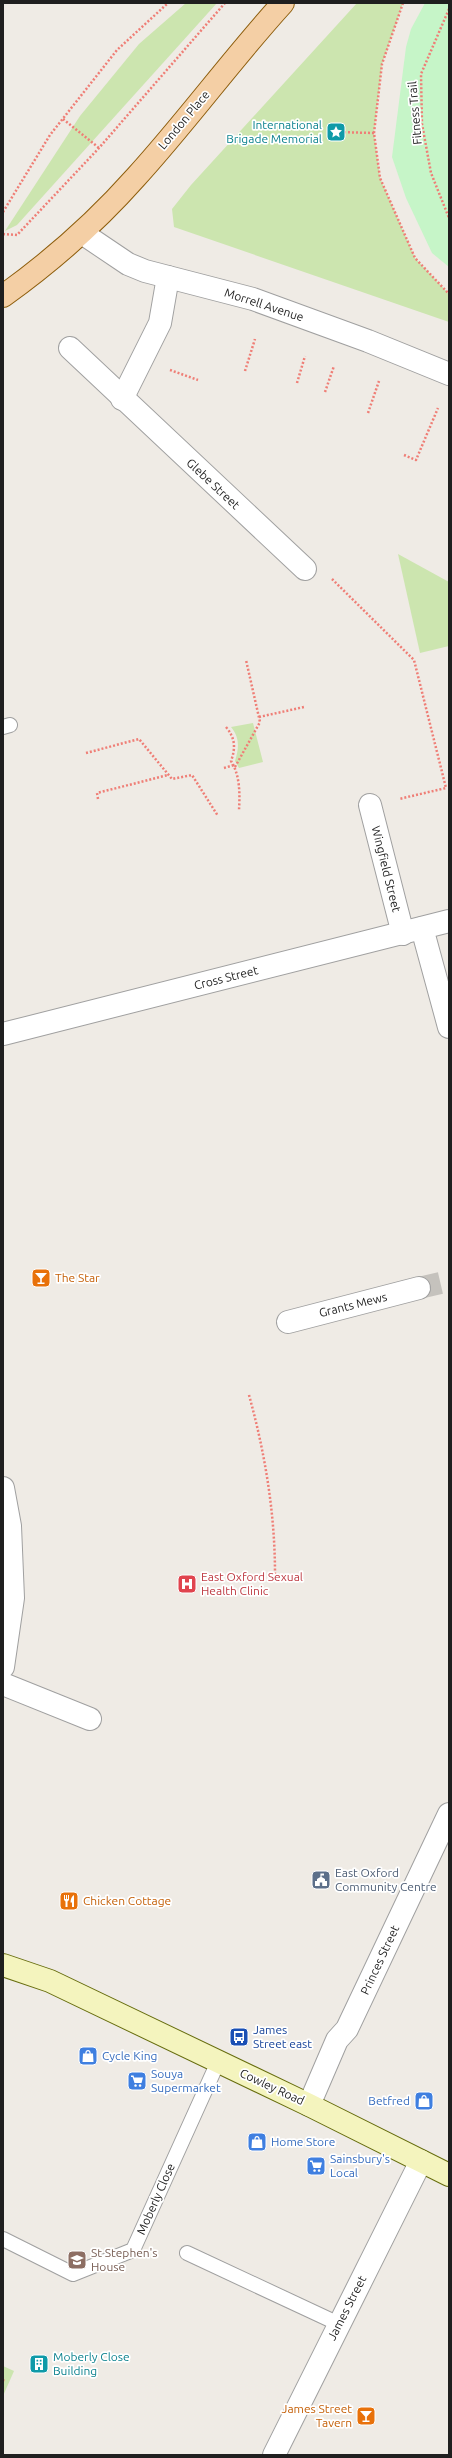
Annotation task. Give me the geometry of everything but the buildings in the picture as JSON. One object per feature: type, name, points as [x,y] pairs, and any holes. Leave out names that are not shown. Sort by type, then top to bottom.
[{"type":"main road","name":"London Place","points":[[3,296],[43,268],[82,233],[136,177],[283,3]]},
{"type":"main road","name":"Cowley Road","points":[[3,1952],[50,1982]]},
{"type":"main road","name":"Cowley Road","points":[[3,1964],[50,1982],[309,2105],[449,2175]]},
{"type":"street","name":"Morrell Avenue","points":[[82,233],[128,264],[168,277],[253,298],[368,341],[449,374]]},
{"type":"street","points":[[122,399],[160,323],[168,277]]},
{"type":"street","name":"Glebe Street","points":[[70,348],[122,399],[305,569]]},
{"type":"street","name":"Wingfield Street","points":[[370,805],[412,931]]},
{"type":"street","name":"Cross Street","points":[[3,1034],[449,921]]},
{"type":"street","points":[[412,931],[449,1028]]},
{"type":"street","name":"Grants Mews","points":[[288,1322],[419,1288]]},
{"type":"street","points":[[3,1488],[10,1526],[13,1598],[3,1667]]},
{"type":"street","points":[[3,1684],[90,1719]]},
{"type":"street","name":"Princes Street","points":[[309,2105],[336,2040],[347,2029],[449,1814]]},
{"type":"street","name":"James Street","points":[[274,2455],[421,2162]]},
{"type":"lane","name":"Moberly Close","points":[[3,2239],[73,2274],[133,2250],[218,2062]]},
{"type":"lane","points":[[187,2253],[339,2324]]},
{"type":"path","points":[[3,212],[50,136],[63,118],[117,50],[168,3]]},
{"type":"path","points":[[3,234],[17,235],[99,148],[225,3]]},
{"type":"path","points":[[403,3],[382,64],[374,133],[380,178],[415,258],[449,294]]},
{"type":"path","name":"Fitness Trail","points":[[449,9],[421,74],[422,124],[431,174],[449,218]]},
{"type":"path","points":[[63,118],[99,148]]},
{"type":"path","points":[[336,132],[374,133]]},
{"type":"path","points":[[245,371],[255,339]]},
{"type":"path","points":[[297,383],[305,356]]},
{"type":"path","points":[[325,392],[334,366]]},
{"type":"path","points":[[166,368],[198,380]]},
{"type":"path","points":[[368,413],[379,382]]},
{"type":"path","points":[[404,455],[416,460],[438,408]]},
{"type":"path","points":[[330,577],[414,660],[446,788],[370,805]]},
{"type":"path","points":[[235,766],[260,722],[246,660]]},
{"type":"path","points":[[259,717],[304,707]]},
{"type":"path","points":[[226,727],[234,742],[235,748],[231,761],[235,766],[240,790],[239,810]]},
{"type":"path","points":[[86,753],[138,739],[172,779],[192,775],[218,816]]},
{"type":"path","points":[[224,768],[235,766]]},
{"type":"path","points":[[98,799],[97,794],[168,775]]},
{"type":"path","points":[[250,1395],[259,1430],[275,1533],[275,1574]]},
{"type":"green space","points":[[186,3],[217,3],[17,225],[5,231],[80,116],[139,44]]},
{"type":"green space","points":[[357,3],[403,3],[382,64],[374,133],[380,178],[415,258],[449,294],[449,322],[174,227],[172,209],[191,185]]},
{"type":"green space","points":[[425,3],[449,3],[449,267],[432,253],[406,198],[392,157],[406,47],[411,29]]},
{"type":"green space","points":[[398,554],[449,582],[449,646],[420,653]]},
{"type":"green space","points":[[253,723],[263,762],[239,768],[235,761],[238,743],[236,735],[231,727]]},
{"type":"green space","points":[[3,2366],[14,2371],[3,2396]]},
{"type":"tunnel","points":[[419,1288],[449,1281]]},
{"type":"place","name":"International Brigade Memorial","points":[[336,132]]},
{"type":"place","name":"The Star","points":[[41,1278]]},
{"type":"place","name":"East Oxford Sexual Health Clinic","points":[[187,1584]]},
{"type":"place","name":"East Oxford Community Centre","points":[[321,1880]]},
{"type":"place","name":"Chicken Cottage","points":[[69,1901]]},
{"type":"place","name":"James Street east","points":[[239,2037]]},
{"type":"place","name":"Cycle King","points":[[88,2056]]},
{"type":"place","name":"Souya Supermarket","points":[[137,2081]]},
{"type":"place","name":"Betfred","points":[[424,2101]]},
{"type":"place","name":"Home Store","points":[[257,2142]]},
{"type":"place","name":"Sainsbury's Local","points":[[316,2166]]},
{"type":"place","name":"St Stephen's House","points":[[77,2260]]},
{"type":"place","name":"Moberly Close Building","points":[[39,2364]]},
{"type":"place","name":"James Street Tavern","points":[[366,2416]]}]
